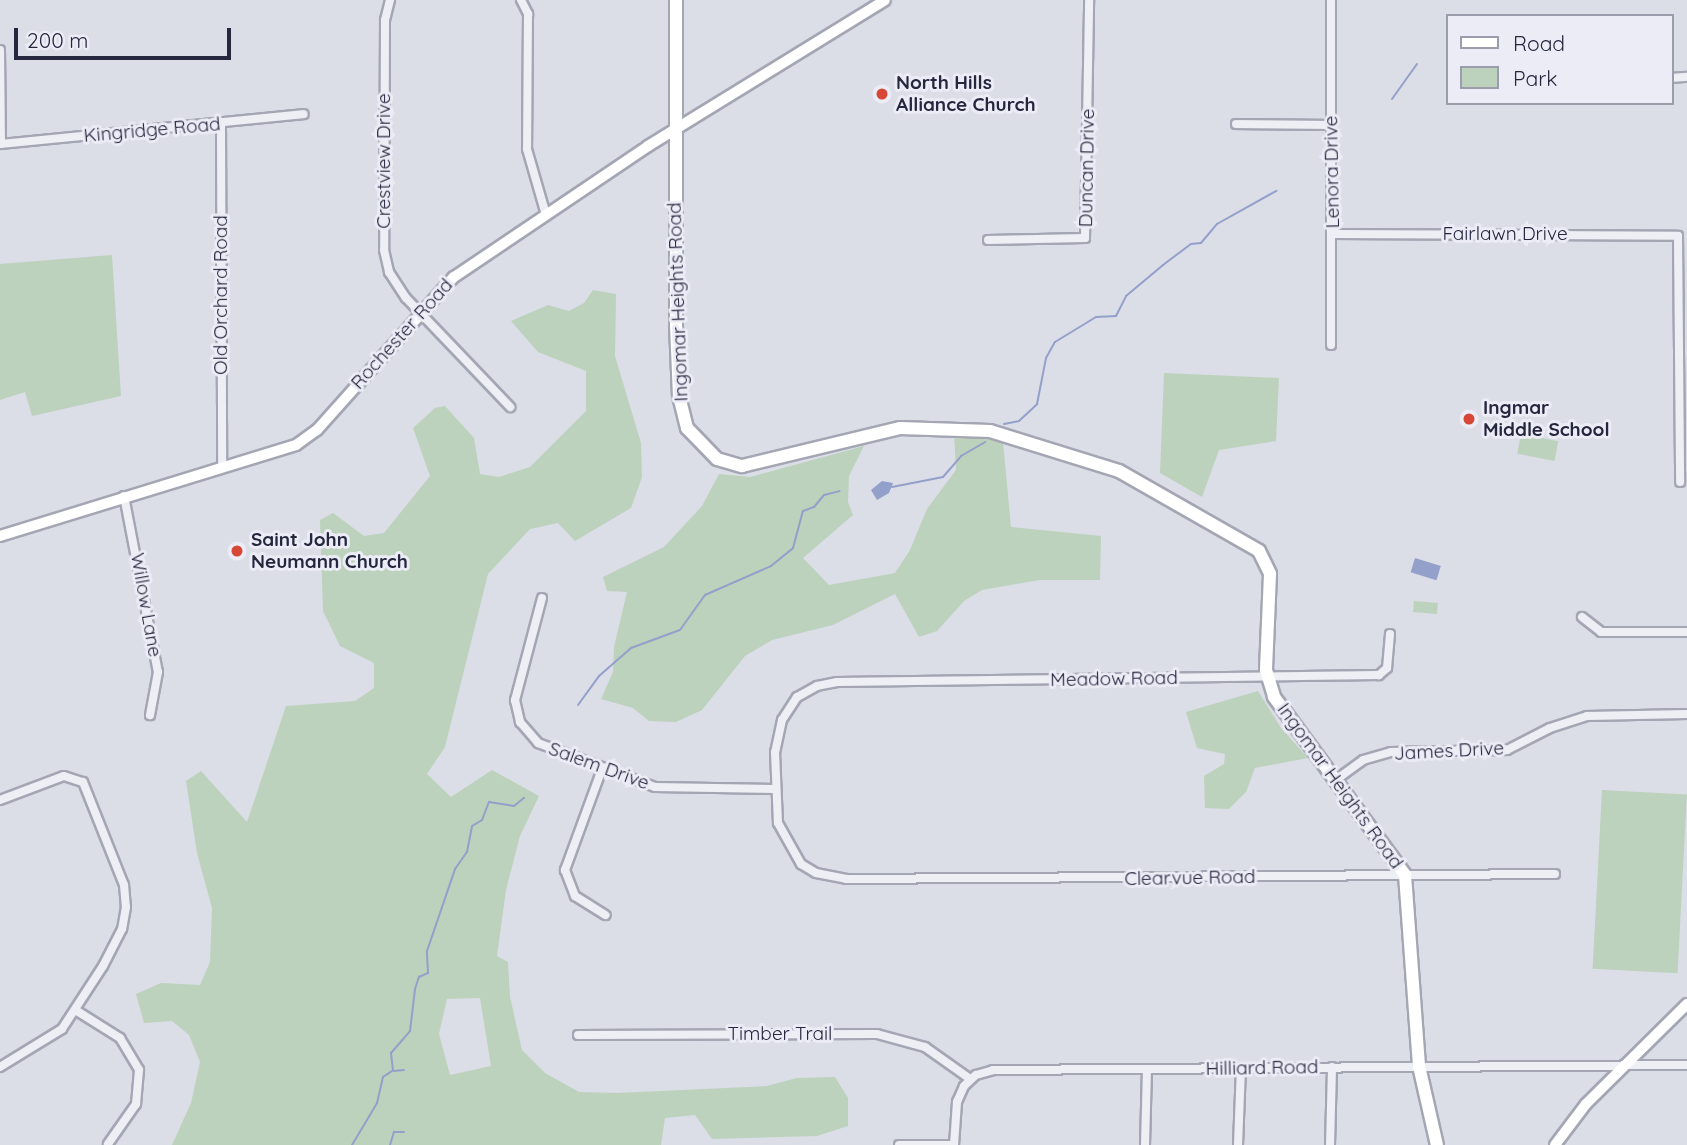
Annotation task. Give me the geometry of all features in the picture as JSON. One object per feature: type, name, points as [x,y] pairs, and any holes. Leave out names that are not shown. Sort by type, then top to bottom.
[{"type":"main road","name":"Ingomar Heights Road","points":[[676,0],[678,396],[688,428],[704,449],[725,463],[752,465],[891,430],[953,426],[1014,436],[1102,463],[1238,537],[1264,558],[1270,587],[1267,678],[1280,708],[1337,779],[1405,875],[1419,1066],[1437,1145]]},
{"type":"street","name":"Crestview Drive","points":[[390,0],[385,20],[383,250],[394,281],[510,407]]},
{"type":"street","points":[[521,0],[528,15],[527,149],[546,215]]},
{"type":"street","name":"Rochester Road","points":[[0,536],[288,448],[317,430],[420,311],[454,277],[675,129],[885,0]]},
{"type":"street","name":"Duncan Drive","points":[[988,240],[1085,238],[1088,0]]},
{"type":"street","name":"Lenora Drive","points":[[1331,0],[1331,345]]},
{"type":"street","points":[[0,50],[1,144]]},
{"type":"street","name":"Kingridge Road","points":[[1,144],[304,114]]},
{"type":"street","name":"Old Orchard Road","points":[[221,123],[222,467]]},
{"type":"street","points":[[1236,124],[1331,125]]},
{"type":"street","name":"Fairlawn Drive","points":[[1333,234],[1678,236],[1683,361]]},
{"type":"street","points":[[1680,482],[1683,361]]},
{"type":"street","name":"Willow Lane","points":[[124,496],[158,671],[150,715]]},
{"type":"street","name":"Salem Drive","points":[[542,598],[516,688],[516,711],[538,743],[602,769],[665,789],[775,789]]},
{"type":"street","points":[[1582,617],[1601,632],[1687,632]]},
{"type":"street","name":"Meadow Road","points":[[775,789],[782,720],[791,702],[806,691],[837,682],[1379,675],[1387,668],[1390,634]]},
{"type":"street","name":"James Drive","points":[[1337,779],[1363,760],[1391,752],[1507,750],[1550,727],[1587,716],[1687,714]]},
{"type":"street","points":[[602,769],[565,870],[575,896],[606,915]]},
{"type":"street","points":[[0,800],[64,776],[78,778],[91,793],[124,886],[126,906],[122,929],[77,1011],[47,1043],[0,1067]]},
{"type":"street","name":"Clearvue Road","points":[[775,789],[778,823],[790,851],[801,864],[826,876],[924,882],[1555,874]]},
{"type":"street","points":[[1555,1145],[1574,1117],[1687,1004]]},
{"type":"street","points":[[77,1011],[120,1038],[139,1070],[136,1104],[108,1144]]},
{"type":"street","name":"Timber Trail","points":[[578,1035],[877,1034],[925,1047],[970,1079]]},
{"type":"street","name":"Hilliard Road","points":[[970,1079],[1002,1069],[1687,1065]]},
{"type":"street","points":[[1330,1145],[1332,1067]]},
{"type":"street","points":[[1238,1145],[1241,1068]]},
{"type":"street","points":[[1145,1145],[1147,1069]]},
{"type":"street","points":[[899,1145],[954,1145],[957,1102],[970,1079]]},
{"type":"green space","points":[[112,255],[121,396],[32,416],[25,392],[0,400],[0,264]]},
{"type":"green space","points":[[593,290],[616,294],[615,356],[641,443],[642,477],[631,508],[575,541],[558,523],[530,529],[488,574],[445,747],[427,774],[451,797],[492,770],[539,796],[520,836],[506,890],[497,956],[508,962],[510,997],[522,1050],[545,1073],[579,1092],[617,1093],[767,1086],[797,1078],[835,1077],[848,1098],[848,1126],[817,1136],[712,1139],[695,1115],[665,1118],[661,1145],[172,1145],[191,1103],[200,1062],[189,1035],[172,1021],[144,1023],[136,994],[161,983],[200,985],[210,962],[212,908],[197,853],[186,781],[201,771],[247,822],[286,706],[355,701],[374,688],[374,663],[340,646],[323,611],[320,520],[333,513],[364,536],[384,533],[430,476],[413,428],[435,408],[445,406],[474,438],[480,474],[499,477],[530,467],[586,411],[586,371],[538,352],[511,321],[548,305],[569,311],[584,303]],"holes":[[[480,998],[491,1066],[450,1075],[439,1034],[447,999]]]},
{"type":"green space","points":[[1164,373],[1279,378],[1276,441],[1219,450],[1202,497],[1160,473]]},
{"type":"green space","points":[[954,433],[1003,442],[1011,527],[1101,536],[1100,580],[1039,580],[982,590],[964,601],[937,631],[919,637],[895,594],[833,625],[772,640],[745,656],[702,710],[676,722],[649,721],[633,708],[601,699],[613,672],[614,647],[627,592],[607,591],[603,577],[664,547],[702,506],[719,474],[750,477],[864,446],[849,476],[848,502],[853,515],[803,558],[829,585],[895,573],[910,550],[927,509],[956,470]]},
{"type":"green space","points":[[1521,434],[1558,441],[1554,461],[1517,454]]},
{"type":"green space","points":[[1414,601],[1438,603],[1437,614],[1413,612]]},
{"type":"green space","points":[[1258,691],[1281,728],[1308,758],[1255,768],[1246,792],[1229,809],[1205,808],[1204,776],[1224,764],[1225,754],[1197,748],[1186,712]]},
{"type":"green space","points":[[1602,790],[1687,794],[1678,973],[1593,969]]},
{"type":"water","points":[[882,481],[893,483],[889,493],[877,500],[871,490]]},
{"type":"water","points":[[1415,558],[1441,566],[1436,580],[1411,572]]},
{"type":"waterway","points":[[1392,99],[1417,64]]},
{"type":"waterway","points":[[1004,424],[1019,421],[1037,404],[1046,358],[1055,342],[1096,317],[1116,316],[1126,296],[1163,265],[1191,244],[1201,243],[1217,224],[1276,191]]},
{"type":"waterway","points":[[892,487],[943,477],[961,456],[985,442]]},
{"type":"waterway","points":[[578,705],[599,676],[631,648],[680,630],[705,595],[771,566],[793,548],[803,511],[814,507],[824,495],[840,491]]},
{"type":"waterway","points":[[393,1070],[391,1053],[410,1031],[415,989],[419,977],[428,973],[427,951],[455,869],[467,852],[472,826],[482,820],[489,802],[514,806],[524,798]]},
{"type":"waterway","points":[[394,1071],[404,1070]]},
{"type":"waterway","points":[[352,1145],[377,1103],[383,1077],[392,1071]]},
{"type":"waterway","points":[[390,1145],[394,1132],[404,1132]]},
{"type":"place","name":"North Hills Alliance Church","points":[[882,94]]},
{"type":"place","name":"Ingmar Middle School","points":[[1469,419]]},
{"type":"place","name":"Saint John Neumann Church","points":[[237,551]]}]
